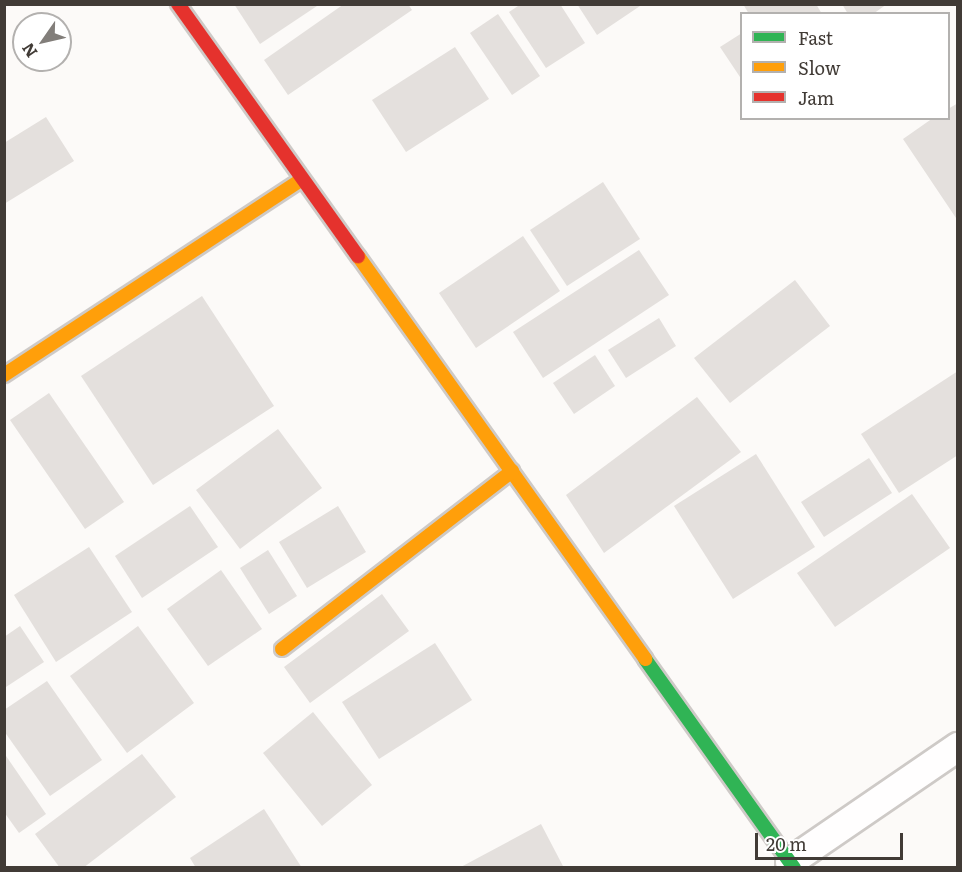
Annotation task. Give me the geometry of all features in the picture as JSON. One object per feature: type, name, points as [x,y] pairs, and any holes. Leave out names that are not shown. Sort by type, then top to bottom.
[{"type":"main road","points":[[178,4],[301,180],[512,471],[792,865]]},
{"type":"main road","points":[[4,375],[301,180]]},
{"type":"main road","points":[[282,649],[512,471]]},
{"type":"lane","points":[[792,865],[957,747]]},
{"type":"building","points":[[234,4],[320,4],[260,44]]},
{"type":"building","points":[[344,4],[408,4],[412,10],[288,95],[264,60]]},
{"type":"building","points":[[521,4],[560,4],[585,43],[546,68],[509,12]]},
{"type":"building","points":[[577,4],[643,4],[597,35]]},
{"type":"building","points":[[743,4],[816,4],[821,12],[748,12]]},
{"type":"building","points":[[842,4],[887,4],[876,12],[847,12]]},
{"type":"building","points":[[498,14],[540,76],[512,95],[470,33]]},
{"type":"building","points":[[740,34],[740,77],[720,47]]},
{"type":"building","points":[[455,47],[489,99],[406,152],[372,100]]},
{"type":"building","points":[[958,103],[958,221],[903,139],[930,120],[950,120],[950,108]]},
{"type":"building","points":[[46,117],[74,161],[4,204],[4,143]]},
{"type":"building","points":[[603,182],[640,239],[567,286],[530,230]]},
{"type":"building","points":[[523,236],[560,291],[476,348],[439,293]]},
{"type":"building","points":[[639,250],[669,295],[543,378],[513,332]]},
{"type":"building","points":[[795,280],[830,326],[730,403],[694,358]]},
{"type":"building","points":[[202,296],[274,406],[153,485],[81,376]]},
{"type":"building","points":[[659,318],[676,346],[626,378],[608,350]]},
{"type":"building","points":[[595,355],[615,386],[574,414],[553,383]]},
{"type":"building","points":[[958,371],[958,455],[899,493],[861,434]]},
{"type":"building","points":[[49,393],[124,502],[85,529],[10,420]]},
{"type":"building","points":[[697,397],[741,452],[604,553],[566,495]]},
{"type":"building","points":[[278,429],[322,488],[240,549],[196,490]]},
{"type":"building","points":[[756,454],[815,547],[733,599],[674,506]]},
{"type":"building","points":[[869,458],[892,493],[824,537],[801,502]]},
{"type":"building","points":[[912,494],[950,548],[835,627],[797,573]]},
{"type":"building","points":[[190,506],[218,547],[142,598],[115,556]]},
{"type":"building","points":[[338,506],[366,552],[307,588],[279,542]]},
{"type":"building","points":[[89,547],[132,612],[56,662],[14,595]]},
{"type":"building","points":[[268,550],[297,596],[269,614],[240,568]]},
{"type":"building","points":[[221,570],[262,629],[208,666],[167,609]]},
{"type":"building","points":[[382,594],[409,631],[310,703],[284,667]]},
{"type":"building","points":[[20,626],[44,662],[6,687],[4,637]]},
{"type":"building","points":[[138,626],[194,703],[127,753],[70,676]]},
{"type":"building","points":[[435,643],[472,700],[379,759],[342,702]]},
{"type":"building","points":[[47,681],[102,760],[50,796],[4,731],[4,710]]},
{"type":"building","points":[[313,712],[372,785],[322,826],[263,753]]},
{"type":"building","points":[[4,753],[46,814],[19,833],[4,812]]},
{"type":"building","points":[[142,754],[176,797],[83,868],[60,868],[35,834]]},
{"type":"building","points":[[264,809],[302,868],[196,868],[190,858]]},
{"type":"building","points":[[541,824],[564,868],[459,868]]},
{"type":"traffic: fast","points":[[645,659],[794,868]]},
{"type":"traffic: slow","points":[[4,375],[301,180]]},
{"type":"traffic: slow","points":[[358,256],[645,659]]},
{"type":"traffic: slow","points":[[282,649],[512,471]]},
{"type":"traffic: jam","points":[[178,4],[358,256]]}]
